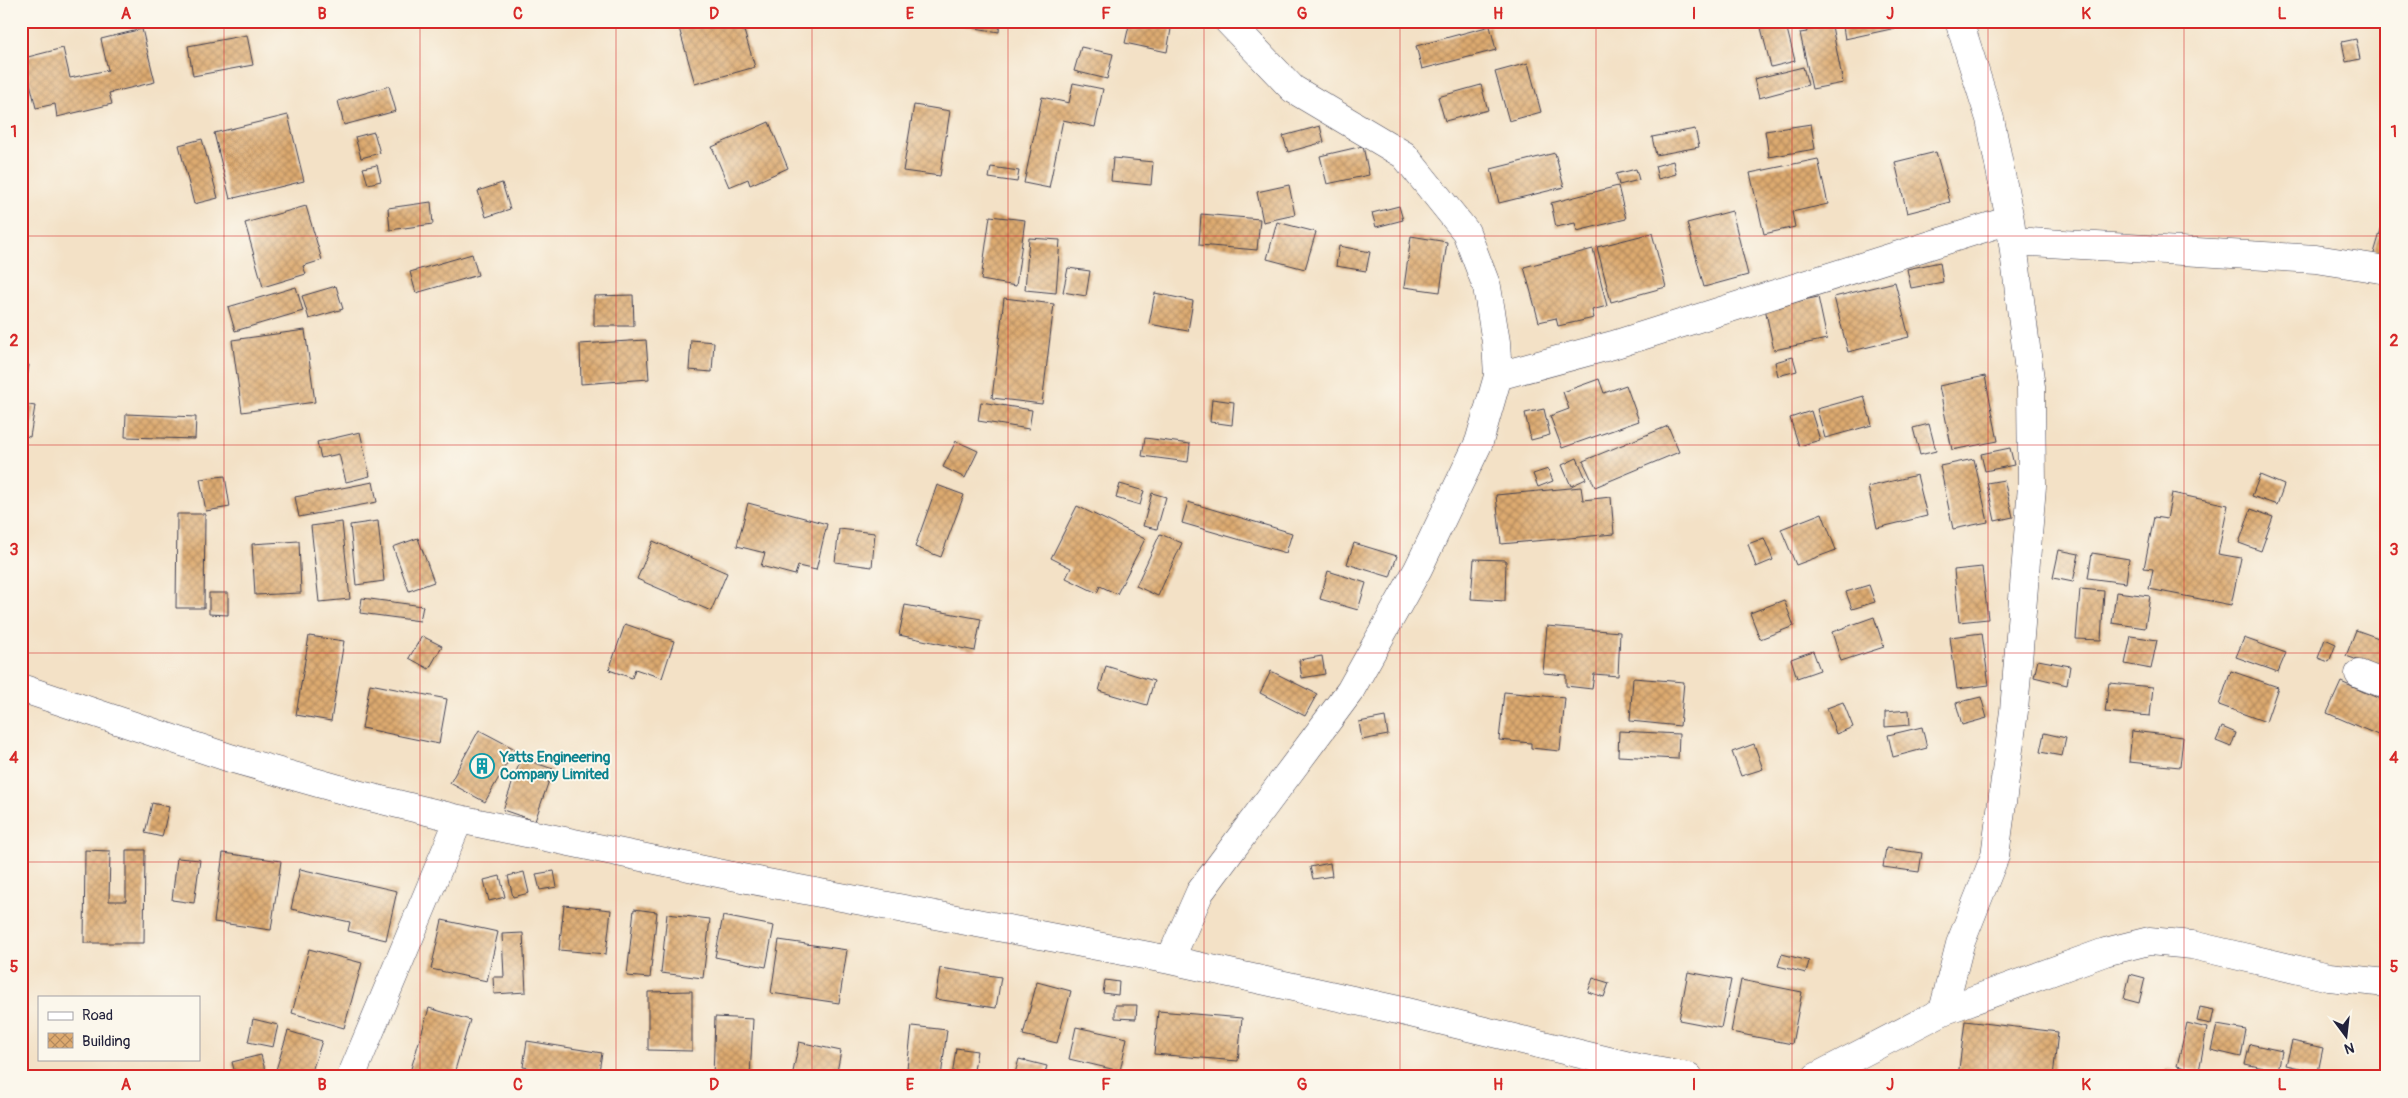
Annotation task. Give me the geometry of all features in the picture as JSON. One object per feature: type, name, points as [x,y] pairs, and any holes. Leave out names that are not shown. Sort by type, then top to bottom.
[{"type":"street","points":[[1170,960],[1200,892],[1355,682],[1418,569],[1479,442],[1498,376],[1496,342],[1487,287],[1466,232],[1404,156],[1292,89],[1228,21]]},
{"type":"street","points":[[1943,1011],[1960,944],[1995,856],[2015,702],[2032,486],[2031,387],[2011,231],[1990,119],[1959,21]]},
{"type":"street","points":[[1498,376],[2011,231],[2307,258],[2387,270]]},
{"type":"street","points":[[2359,674],[2387,685]]},
{"type":"street","points":[[21,688],[230,758],[357,794],[459,818],[742,878],[1170,960],[1398,1010],[1634,1067],[1689,1077]]},
{"type":"street","points":[[351,1077],[459,818]]},
{"type":"street","points":[[1816,1077],[1943,1011],[2105,952],[2149,941],[2192,945],[2328,976],[2387,983]]},
{"type":"building","points":[[677,21],[741,21],[755,67],[695,84]]},
{"type":"building","points":[[935,21],[1000,21],[999,32]]},
{"type":"building","points":[[1130,21],[1171,29],[1167,52],[1125,43]]},
{"type":"building","points":[[1770,21],[1785,21],[1795,61],[1771,67],[1760,24]]},
{"type":"building","points":[[1804,21],[1831,21],[1843,83],[1812,89],[1800,33],[1807,32]]},
{"type":"building","points":[[1842,21],[1904,21],[1905,26],[1845,39]]},
{"type":"building","points":[[1490,26],[1496,50],[1422,69],[1416,46]]},
{"type":"building","points":[[142,29],[155,82],[109,93],[112,104],[57,117],[55,104],[36,108],[24,58],[63,48],[70,78],[108,70],[101,39]]},
{"type":"building","points":[[247,35],[253,65],[193,76],[188,46]]},
{"type":"building","points":[[2356,39],[2360,59],[2346,62],[2342,42]]},
{"type":"building","points":[[1081,47],[1113,54],[1107,79],[1074,71]]},
{"type":"building","points":[[1528,63],[1541,112],[1509,121],[1495,72]]},
{"type":"building","points":[[1803,67],[1808,85],[1759,98],[1754,79]]},
{"type":"building","points":[[1073,83],[1103,89],[1095,127],[1063,120],[1049,188],[1024,183],[1042,97],[1069,103]]},
{"type":"building","points":[[1481,85],[1488,110],[1445,121],[1438,97]]},
{"type":"building","points":[[389,86],[396,111],[344,125],[338,101]]},
{"type":"building","points":[[914,105],[950,111],[940,176],[903,171]]},
{"type":"building","points":[[288,115],[304,181],[230,199],[214,133]]},
{"type":"building","points":[[769,122],[788,168],[750,185],[748,179],[729,187],[712,147]]},
{"type":"building","points":[[1811,124],[1815,149],[1769,157],[1765,131]]},
{"type":"building","points":[[1320,126],[1324,142],[1288,152],[1283,136]]},
{"type":"building","points":[[1695,129],[1699,147],[1656,155],[1652,137]]},
{"type":"building","points":[[374,132],[380,153],[361,158],[355,137]]},
{"type":"building","points":[[202,139],[218,198],[194,204],[179,145]]},
{"type":"building","points":[[1363,146],[1369,175],[1327,184],[1320,156]]},
{"type":"building","points":[[1936,152],[1950,202],[1907,213],[1895,162]]},
{"type":"building","points":[[1555,153],[1564,187],[1499,203],[1491,169]]},
{"type":"building","points":[[1113,158],[1153,162],[1151,185],[1111,181]]},
{"type":"building","points":[[1818,159],[1828,204],[1792,212],[1795,227],[1764,234],[1750,173]]},
{"type":"building","points":[[1673,161],[1676,174],[1658,179],[1655,166]]},
{"type":"building","points":[[377,165],[381,181],[368,184],[363,168]]},
{"type":"building","points":[[991,167],[1019,171],[1017,182],[989,178]]},
{"type":"building","points":[[1636,169],[1639,180],[1619,185],[1616,174]]},
{"type":"building","points":[[2387,177],[2387,191],[2382,189]]},
{"type":"building","points":[[502,183],[510,209],[486,217],[478,191]]},
{"type":"building","points":[[1289,185],[1295,215],[1263,222],[1257,192]]},
{"type":"building","points":[[1618,186],[1626,219],[1577,231],[1575,223],[1556,227],[1551,203]]},
{"type":"building","points":[[431,202],[433,224],[390,230],[388,208]]},
{"type":"building","points":[[306,206],[322,260],[303,266],[306,274],[263,287],[245,223]]},
{"type":"building","points":[[1399,206],[1403,220],[1376,227],[1372,213]]},
{"type":"building","points":[[1732,211],[1748,275],[1704,287],[1687,223]]},
{"type":"building","points":[[1201,214],[1260,219],[1257,250],[1199,245]]},
{"type":"building","points":[[990,216],[1025,220],[1016,286],[981,280]]},
{"type":"building","points":[[2385,216],[2387,216],[2387,264],[2372,260]]},
{"type":"building","points":[[1277,222],[1316,232],[1305,269],[1267,259]]},
{"type":"building","points":[[1652,233],[1666,287],[1611,302],[1597,247]]},
{"type":"building","points":[[1411,236],[1447,242],[1440,292],[1404,287]]},
{"type":"building","points":[[1029,238],[1060,240],[1056,293],[1025,290]]},
{"type":"building","points":[[1339,246],[1370,252],[1366,271],[1336,266]]},
{"type":"building","points":[[1593,249],[1607,306],[1592,310],[1594,318],[1558,326],[1556,318],[1539,322],[1524,267]]},
{"type":"building","points":[[472,254],[478,275],[416,293],[410,272]]},
{"type":"building","points":[[1940,262],[1943,282],[1911,288],[1907,269]]},
{"type":"building","points":[[1068,268],[1090,271],[1086,296],[1063,292]]},
{"type":"building","points":[[1895,282],[1909,337],[1848,352],[1834,297]]},
{"type":"building","points":[[336,286],[343,309],[309,319],[302,296]]},
{"type":"building","points":[[296,287],[303,311],[235,331],[228,307]]},
{"type":"building","points":[[1155,293],[1193,301],[1188,331],[1149,324]]},
{"type":"building","points":[[633,295],[634,326],[594,326],[594,296]]},
{"type":"building","points":[[1818,297],[1827,339],[1774,350],[1765,308]]},
{"type":"building","points":[[1004,298],[1054,304],[1042,404],[992,398]]},
{"type":"building","points":[[305,330],[315,402],[242,412],[232,340]]},
{"type":"building","points":[[646,340],[649,379],[581,384],[580,344]]},
{"type":"building","points":[[691,340],[714,342],[712,372],[689,370]]},
{"type":"building","points":[[1793,357],[1797,371],[1778,376],[1775,362]]},
{"type":"building","points":[[21,363],[29,365],[23,404],[35,406],[30,437],[21,435]]},
{"type":"building","points":[[1985,376],[1998,441],[1952,450],[1939,386]]},
{"type":"building","points":[[1599,379],[1604,393],[1626,385],[1639,421],[1562,448],[1550,416],[1569,409],[1563,392]]},
{"type":"building","points":[[1864,396],[1872,425],[1825,438],[1817,409]]},
{"type":"building","points":[[1212,399],[1234,402],[1232,425],[1210,422]]},
{"type":"building","points":[[981,402],[1032,410],[1029,429],[978,421]]},
{"type":"building","points":[[1544,409],[1550,435],[1531,440],[1525,413]]},
{"type":"building","points":[[1811,411],[1820,440],[1799,446],[1790,418]]},
{"type":"building","points":[[126,414],[196,417],[195,439],[125,437]]},
{"type":"building","points":[[1929,424],[1936,451],[1920,455],[1913,428]]},
{"type":"building","points":[[1668,426],[1679,452],[1595,487],[1583,461]]},
{"type":"building","points":[[360,432],[370,476],[346,482],[339,454],[321,458],[317,442]]},
{"type":"building","points":[[1145,438],[1190,444],[1188,462],[1142,456]]},
{"type":"building","points":[[956,441],[978,451],[965,478],[943,467]]},
{"type":"building","points":[[2010,448],[2014,465],[1985,471],[1981,454]]},
{"type":"building","points":[[1577,458],[1586,479],[1571,486],[1562,465]]},
{"type":"building","points":[[1974,459],[1988,522],[1953,529],[1940,466]]},
{"type":"building","points":[[1548,469],[1553,481],[1538,487],[1533,474]]},
{"type":"building","points":[[1917,475],[1927,516],[1877,528],[1868,487]]},
{"type":"building","points":[[2260,475],[2284,485],[2277,505],[2252,496]]},
{"type":"building","points":[[225,476],[230,507],[206,511],[200,479]]},
{"type":"building","points":[[2004,480],[2013,517],[1995,521],[1987,483]]},
{"type":"building","points":[[373,482],[377,502],[299,517],[295,497]]},
{"type":"building","points":[[1120,484],[1144,491],[1140,505],[1116,498]]},
{"type":"building","points":[[937,485],[964,495],[941,557],[915,547]]},
{"type":"building","points":[[1581,487],[1583,500],[1611,497],[1614,534],[1501,544],[1496,495]]},
{"type":"building","points":[[1152,493],[1166,497],[1157,529],[1143,526]]},
{"type":"building","points":[[2172,493],[2228,505],[2218,554],[2241,558],[2231,605],[2149,589],[2153,569],[2144,568],[2154,517],[2167,519]]},
{"type":"building","points":[[1188,502],[1292,533],[1286,553],[1182,523]]},
{"type":"building","points":[[748,503],[827,524],[816,570],[798,566],[795,575],[761,566],[765,553],[737,546]]},
{"type":"building","points":[[1077,506],[1145,539],[1117,594],[1100,586],[1097,593],[1066,578],[1071,568],[1051,558]]},
{"type":"building","points":[[2251,509],[2273,517],[2261,551],[2239,543]]},
{"type":"building","points":[[1822,513],[1836,550],[1796,565],[1781,529]]},
{"type":"building","points":[[177,514],[205,514],[204,608],[176,608]]},
{"type":"building","points":[[378,521],[384,581],[356,585],[350,525]]},
{"type":"building","points":[[342,522],[350,599],[319,602],[311,526]]},
{"type":"building","points":[[839,529],[875,533],[872,567],[835,562]]},
{"type":"building","points":[[1160,534],[1182,543],[1158,596],[1136,586]]},
{"type":"building","points":[[418,538],[434,582],[409,591],[393,547]]},
{"type":"building","points":[[1764,538],[1773,560],[1756,567],[1748,544]]},
{"type":"building","points":[[299,541],[301,593],[255,595],[252,544]]},
{"type":"building","points":[[653,541],[727,573],[711,611],[637,579]]},
{"type":"building","points":[[1354,543],[1397,556],[1390,577],[1347,564]]},
{"type":"building","points":[[2059,550],[2079,554],[2073,582],[2053,578]]},
{"type":"building","points":[[2092,553],[2129,559],[2126,583],[2088,578]]},
{"type":"building","points":[[1474,559],[1506,560],[1505,601],[1471,599]]},
{"type":"building","points":[[1982,567],[1988,619],[1959,622],[1954,570]]},
{"type":"building","points":[[1328,571],[1366,583],[1358,610],[1320,599]]},
{"type":"building","points":[[1869,585],[1875,602],[1852,609],[1846,592]]},
{"type":"building","points":[[2080,589],[2104,591],[2101,640],[2076,639]]},
{"type":"building","points":[[2116,592],[2150,596],[2145,628],[2112,623]]},
{"type":"building","points":[[209,593],[228,593],[228,615],[209,614]]},
{"type":"building","points":[[362,598],[423,606],[420,621],[360,613]]},
{"type":"building","points":[[1784,600],[1794,626],[1760,639],[1750,613]]},
{"type":"building","points":[[905,605],[981,619],[975,651],[899,635]]},
{"type":"building","points":[[1874,617],[1884,647],[1841,661],[1832,632]]},
{"type":"building","points":[[625,624],[674,641],[662,678],[635,669],[632,678],[609,670]]},
{"type":"building","points":[[1547,626],[1620,632],[1618,676],[1594,674],[1592,689],[1566,686],[1566,675],[1543,673]]},
{"type":"building","points":[[2356,630],[2387,641],[2387,670],[2346,656]]},
{"type":"building","points":[[1982,633],[1989,685],[1957,689],[1950,637]]},
{"type":"building","points":[[309,636],[344,641],[331,721],[296,715]]},
{"type":"building","points":[[422,636],[442,646],[429,669],[409,658]]},
{"type":"building","points":[[2131,636],[2157,640],[2151,669],[2125,664]]},
{"type":"building","points":[[2244,638],[2286,653],[2278,672],[2236,657]]},
{"type":"building","points":[[2325,639],[2336,644],[2329,662],[2318,658]]},
{"type":"building","points":[[1813,651],[1820,670],[1797,678],[1791,659]]},
{"type":"building","points":[[1322,656],[1325,674],[1302,678],[1299,660]]},
{"type":"building","points":[[2038,660],[2070,666],[2067,685],[2034,677]]},
{"type":"building","points":[[1106,666],[1154,681],[1147,705],[1099,691]]},
{"type":"building","points":[[1271,671],[1317,694],[1305,716],[1260,693]]},
{"type":"building","points":[[2231,671],[2278,687],[2266,722],[2219,705]]},
{"type":"building","points":[[1633,678],[1684,682],[1680,726],[1630,721]]},
{"type":"building","points":[[2341,682],[2387,702],[2387,716],[2378,735],[2327,713]]},
{"type":"building","points":[[2109,683],[2153,687],[2150,716],[2105,712]]},
{"type":"building","points":[[370,684],[447,699],[439,744],[362,728]]},
{"type":"building","points":[[1504,692],[1565,698],[1560,751],[1531,748],[1531,743],[1499,740]]},
{"type":"building","points":[[1981,697],[1987,718],[1962,725],[1956,703]]},
{"type":"building","points":[[1843,702],[1853,727],[1836,734],[1827,708]]},
{"type":"building","points":[[1909,710],[1910,725],[1885,727],[1885,712]]},
{"type":"building","points":[[1385,717],[1388,735],[1362,740],[1359,722]]},
{"type":"building","points":[[1922,727],[1927,748],[1893,757],[1888,735]]},
{"type":"building","points":[[2222,727],[2236,733],[2231,747],[2216,741]]},
{"type":"building","name":"Yatts Engineering Company Limited","points":[[479,730],[515,749],[485,802],[450,783]]},
{"type":"building","points":[[1619,731],[1679,734],[1678,759],[1618,756]]},
{"type":"building","points":[[2132,731],[2183,737],[2180,767],[2129,762]]},
{"type":"building","points":[[2044,733],[2066,738],[2062,756],[2040,752]]},
{"type":"building","points":[[1754,744],[1763,769],[1741,776],[1732,752]]},
{"type":"building","points":[[521,758],[553,769],[535,821],[503,810]]},
{"type":"building","points":[[152,803],[169,807],[162,837],[145,833]]},
{"type":"building","points":[[1886,848],[1922,853],[1919,872],[1883,867]]},
{"type":"building","points":[[85,850],[110,851],[109,901],[126,901],[126,850],[145,850],[144,943],[84,943]]},
{"type":"building","points":[[223,853],[281,861],[271,930],[214,922]]},
{"type":"building","points":[[177,858],[200,860],[194,903],[172,900]]},
{"type":"building","points":[[1330,863],[1332,876],[1313,879],[1310,867]]},
{"type":"building","points":[[300,869],[397,891],[386,940],[348,931],[350,922],[291,909]]},
{"type":"building","points":[[554,871],[557,887],[540,890],[536,874]]},
{"type":"building","points":[[524,872],[529,893],[513,897],[508,876]]},
{"type":"building","points":[[500,876],[505,897],[489,901],[484,880]]},
{"type":"building","points":[[564,905],[611,910],[606,954],[559,950]]},
{"type":"building","points":[[634,909],[657,912],[650,978],[627,976]]},
{"type":"building","points":[[667,914],[710,919],[703,978],[661,973]]},
{"type":"building","points":[[723,916],[774,926],[766,967],[715,957]]},
{"type":"building","points":[[442,920],[498,932],[487,981],[431,969]]},
{"type":"building","points":[[523,933],[526,992],[494,994],[493,977],[504,977],[502,934]]},
{"type":"building","points":[[779,940],[847,950],[839,1003],[771,993]]},
{"type":"building","points":[[309,949],[362,963],[344,1028],[292,1013]]},
{"type":"building","points":[[1782,954],[1809,961],[1806,973],[1778,966]]},
{"type":"building","points":[[940,968],[1001,977],[996,1008],[935,999]]},
{"type":"building","points":[[1688,972],[1731,980],[1721,1028],[1679,1020]]},
{"type":"building","points":[[2130,974],[2145,978],[2139,1003],[2124,999]]},
{"type":"building","points":[[1593,978],[1609,983],[1604,997],[1588,992]]},
{"type":"building","points":[[1105,980],[1119,982],[1118,995],[1103,993]]},
{"type":"building","points":[[1741,980],[1802,992],[1792,1044],[1731,1032]]},
{"type":"building","points":[[1037,982],[1071,991],[1057,1043],[1023,1035]]},
{"type":"building","points":[[692,991],[692,1051],[648,1050],[648,992]]},
{"type":"building","points":[[1115,1005],[1137,1005],[1136,1019],[1115,1018]]},
{"type":"building","points":[[2200,1007],[2214,1010],[2211,1024],[2197,1021]]},
{"type":"building","points":[[429,1008],[470,1020],[453,1077],[426,1077],[410,1072]]},
{"type":"building","points":[[1158,1011],[1242,1018],[1238,1061],[1154,1054]]},
{"type":"building","points":[[715,1017],[753,1019],[750,1077],[713,1077]]},
{"type":"building","points":[[253,1019],[278,1025],[273,1047],[248,1042]]},
{"type":"building","points":[[1965,1021],[2058,1032],[2053,1077],[1958,1077]]},
{"type":"building","points":[[2187,1023],[2207,1028],[2199,1071],[2177,1066]]},
{"type":"building","points":[[2217,1025],[2246,1030],[2241,1057],[2211,1050]]},
{"type":"building","points":[[912,1026],[947,1030],[941,1077],[906,1077]]},
{"type":"building","points":[[1076,1027],[1127,1038],[1120,1071],[1069,1059]]},
{"type":"building","points":[[288,1031],[322,1041],[310,1077],[267,1077],[275,1073]]},
{"type":"building","points":[[527,1041],[602,1053],[598,1077],[539,1077],[540,1070],[523,1067]]},
{"type":"building","points":[[2292,1041],[2323,1048],[2318,1072],[2286,1065]]},
{"type":"building","points":[[799,1042],[841,1051],[836,1077],[792,1077]]},
{"type":"building","points":[[2250,1044],[2282,1051],[2278,1071],[2245,1064]]},
{"type":"building","points":[[956,1048],[977,1051],[973,1077],[952,1077]]},
{"type":"building","points":[[261,1055],[265,1070],[236,1077],[232,1062]]},
{"type":"building","points":[[1019,1059],[1047,1066],[1044,1077],[1014,1077]]},
{"type":"building","points":[[2165,1069],[2200,1076],[2200,1077],[2164,1077]]},
{"type":"place","name":"Yatts Engineering Company Limited","points":[[482,766]]}]
